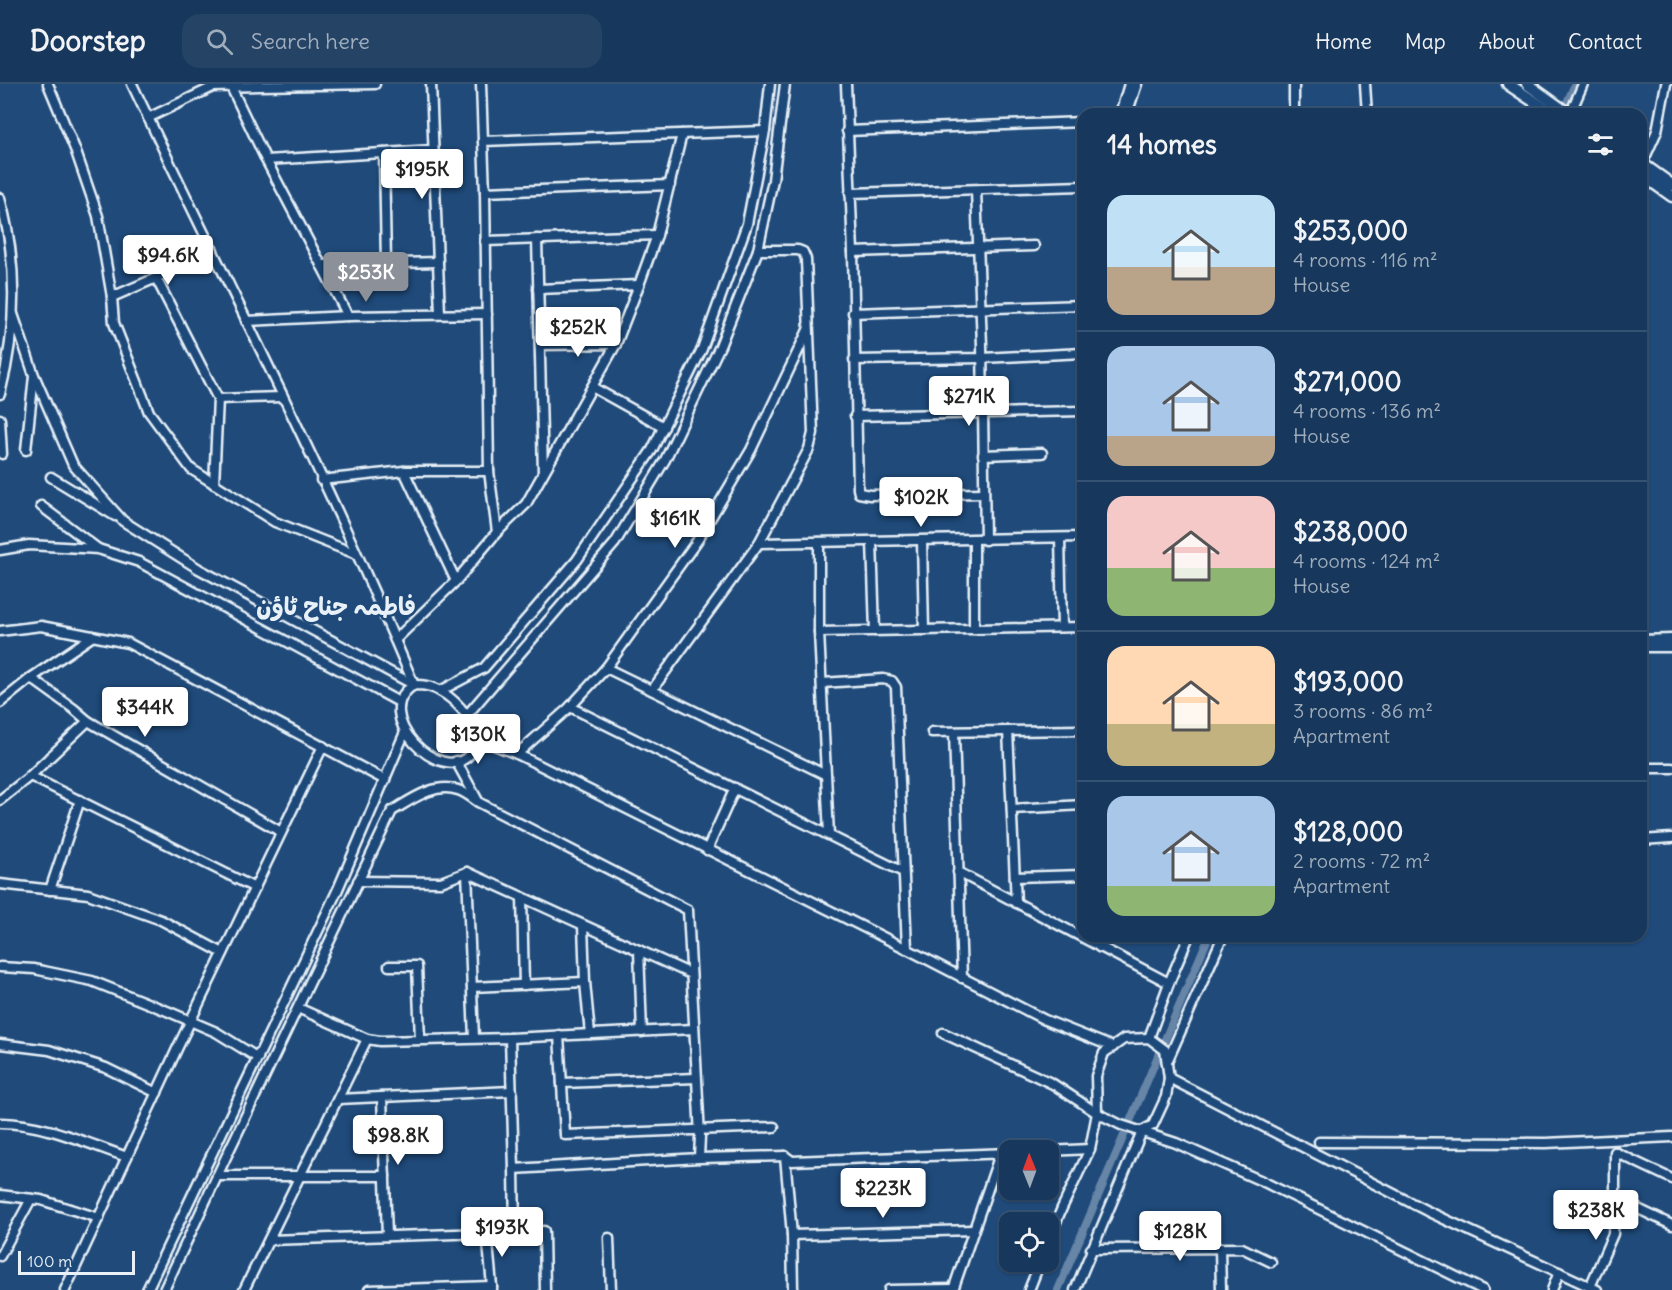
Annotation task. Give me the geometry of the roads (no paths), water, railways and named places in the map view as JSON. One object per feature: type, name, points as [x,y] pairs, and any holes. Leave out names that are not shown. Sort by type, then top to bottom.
[{"type":"main road","points":[[1508,84],[1542,108]]},
{"type":"main road","points":[[1527,84],[1561,108]]},
{"type":"main road","points":[[1647,170],[1672,185]]},
{"type":"main road","points":[[1647,173],[1672,196]]},
{"type":"street","points":[[48,84],[75,149],[98,216],[114,322],[149,412],[191,469],[275,522],[356,554]]},
{"type":"street","points":[[132,84],[283,397],[414,685]]},
{"type":"street","points":[[148,118],[213,87],[375,84]]},
{"type":"street","points":[[431,84],[440,314]]},
{"type":"street","points":[[481,84],[489,471],[497,532]]},
{"type":"street","points":[[440,691],[484,668],[577,560],[652,450],[702,350],[747,224],[765,131],[770,84]]},
{"type":"street","points":[[467,715],[615,543],[665,460],[720,346],[758,250],[773,180],[785,84]]},
{"type":"street","points":[[846,84],[859,493],[870,495],[984,493]]},
{"type":"street","points":[[1122,108],[1129,84]]},
{"type":"street","points":[[1129,108],[1137,84]]},
{"type":"street","points":[[1294,84],[1294,108]]},
{"type":"street","points":[[1365,84],[1367,108]]},
{"type":"street","points":[[1572,108],[1583,84]]},
{"type":"street","points":[[1647,154],[1668,98],[1666,84]]},
{"type":"street","points":[[231,87],[266,160],[348,316]]},
{"type":"street","points":[[847,131],[1077,122]]},
{"type":"street","points":[[483,141],[765,131]]},
{"type":"street","points":[[395,640],[456,581],[497,532],[526,504],[616,345],[657,235],[682,134]]},
{"type":"street","points":[[266,160],[433,150]]},
{"type":"street","points":[[384,153],[386,263]]},
{"type":"street","points":[[485,192],[670,185]]},
{"type":"street","points":[[850,193],[1077,186]]},
{"type":"street","points":[[976,190],[985,540]]},
{"type":"street","points":[[0,198],[13,271],[13,314],[9,356],[0,394]]},
{"type":"street","points":[[485,241],[657,235]]},
{"type":"street","points":[[537,239],[543,474]]},
{"type":"street","points":[[853,252],[1034,246]]},
{"type":"street","points":[[112,297],[213,250]]},
{"type":"street","points":[[652,690],[759,543],[809,449],[813,433],[806,259],[803,252],[798,250],[758,250]]},
{"type":"street","points":[[321,265],[438,262]]},
{"type":"street","points":[[156,278],[218,399],[214,484]]},
{"type":"street","points":[[538,289],[639,285]]},
{"type":"street","points":[[854,313],[1077,305]]},
{"type":"street","points":[[13,314],[34,375],[73,465],[123,521]]},
{"type":"street","points":[[246,321],[348,316],[487,314]]},
{"type":"street","points":[[517,754],[570,707],[606,668],[697,541],[745,460],[808,328]]},
{"type":"street","points":[[540,345],[616,345]]},
{"type":"street","points":[[854,360],[982,358],[1077,353]]},
{"type":"street","points":[[26,450],[34,375]]},
{"type":"street","points":[[592,387],[664,427]]},
{"type":"street","points":[[218,399],[283,397]]},
{"type":"street","points":[[855,416],[1077,411]]},
{"type":"street","points":[[0,419],[2,454]]},
{"type":"street","points":[[983,455],[1042,453]]},
{"type":"street","points":[[321,480],[404,471],[489,471]]},
{"type":"street","points":[[404,471],[456,581]]},
{"type":"street","points":[[51,477],[199,569],[414,685],[428,686],[440,691],[467,715],[476,738],[472,752],[462,761],[444,763],[430,757],[416,746],[405,732],[399,716],[399,702],[404,691],[414,685]]},
{"type":"street","points":[[41,506],[98,549]]},
{"type":"street","points":[[759,543],[1077,537]]},
{"type":"street","points":[[1060,538],[1062,627]]},
{"type":"street","points":[[974,540],[974,628]]},
{"type":"street","points":[[872,541],[875,631]]},
{"type":"street","points":[[922,541],[924,630]]},
{"type":"street","points":[[819,542],[819,632],[829,835]]},
{"type":"street","points":[[0,550],[29,545],[98,549],[139,562],[399,702]]},
{"type":"street","points":[[0,631],[41,626],[128,643],[385,780]]},
{"type":"street","points":[[819,632],[1077,627]]},
{"type":"street","points":[[0,703],[31,678],[93,636]]},
{"type":"street","points":[[1647,640],[1672,639]]},
{"type":"street","points":[[1647,647],[1672,646]]},
{"type":"street","points":[[606,668],[826,775]]},
{"type":"street","points":[[31,678],[88,721],[281,832]]},
{"type":"street","points":[[822,684],[883,680],[892,681],[896,687],[908,949]]},
{"type":"street","points":[[570,707],[903,872]]},
{"type":"street","points":[[0,800],[30,776],[88,721]]},
{"type":"street","points":[[932,732],[1077,730]]},
{"type":"street","points":[[1008,731],[1016,903]]},
{"type":"street","points":[[147,1290],[338,889],[405,732]]},
{"type":"street","points":[[954,732],[962,978]]},
{"type":"street","points":[[476,738],[517,754],[1045,1020],[1113,1047]]},
{"type":"street","points":[[65,1290],[322,746]]},
{"type":"street","points":[[456,761],[478,802]]},
{"type":"street","points":[[1647,768],[1672,768]]},
{"type":"street","points":[[30,776],[255,888]]},
{"type":"street","points":[[707,850],[735,788]]},
{"type":"street","points":[[164,1290],[392,811],[426,791],[458,790],[688,910],[699,1158]]},
{"type":"street","points":[[50,890],[80,801]]},
{"type":"street","points":[[1012,809],[1077,805]]},
{"type":"street","points":[[1647,840],[1672,838]]},
{"type":"street","points":[[358,881],[441,882],[467,872],[691,974]]},
{"type":"street","points":[[467,872],[474,1038]]},
{"type":"street","points":[[958,872],[1077,935]]},
{"type":"street","points":[[1015,878],[1077,875]]},
{"type":"street","points":[[0,884],[88,894],[161,920],[223,953]]},
{"type":"street","points":[[522,897],[524,985]]},
{"type":"street","points":[[583,925],[590,1034]]},
{"type":"street","points":[[1090,942],[1169,984]]},
{"type":"street","points":[[1099,947],[1101,942]]},
{"type":"street","points":[[1149,1038],[1187,942]]},
{"type":"street","points":[[1167,1062],[1220,942]]},
{"type":"street","points":[[639,950],[642,1032]]},
{"type":"street","points":[[389,966],[417,966],[420,1039]]},
{"type":"street","points":[[0,967],[34,969],[92,981],[216,1032],[258,1058]]},
{"type":"street","points":[[472,987],[585,982]]},
{"type":"street","points":[[298,1008],[367,1039],[380,1041],[510,1038],[694,1029]]},
{"type":"street","points":[[943,1033],[1053,1084],[1097,1113],[1121,1125],[1176,1143],[1264,1182],[1484,1290]]},
{"type":"street","points":[[559,1035],[565,1135],[774,1127]]},
{"type":"street","points":[[510,1038],[515,1232]]},
{"type":"street","points":[[1059,1215],[1090,1149],[1097,1113],[1096,1076],[1104,1053],[1124,1039],[1149,1038],[1164,1050],[1169,1078],[1166,1097],[1153,1125],[1142,1131],[1075,1290]]},
{"type":"street","points":[[244,1290],[367,1039]]},
{"type":"street","points":[[0,1044],[49,1050],[106,1068],[157,1093]]},
{"type":"street","points":[[562,1083],[696,1078]]},
{"type":"street","points":[[1169,1078],[1427,1211],[1594,1289],[1613,1234],[1615,1152],[1672,1179]]},
{"type":"street","points":[[338,1099],[512,1091]]},
{"type":"street","points":[[382,1097],[387,1236]]},
{"type":"street","points":[[0,1123],[20,1123],[62,1134],[127,1157]]},
{"type":"street","points":[[1319,1142],[1546,1143],[1672,1137]]},
{"type":"street","points":[[1059,1150],[1090,1149]]},
{"type":"street","points":[[514,1169],[699,1158],[785,1156],[792,1161],[999,1154]]},
{"type":"street","points":[[785,1156],[792,1235],[793,1290]]},
{"type":"street","points":[[889,1290],[953,1289],[999,1169]]},
{"type":"street","points":[[217,1176],[385,1176]]},
{"type":"street","points":[[0,1195],[41,1200],[99,1218]]},
{"type":"street","points":[[1615,1198],[1672,1225]]},
{"type":"street","points":[[0,1256],[31,1199]]},
{"type":"street","points":[[792,1235],[974,1230]]},
{"type":"street","points":[[269,1240],[544,1231],[545,1290]]},
{"type":"street","points":[[369,1290],[492,1288],[487,1233]]},
{"type":"street","points":[[609,1238],[611,1290]]},
{"type":"street","points":[[1220,1248],[1221,1290]]},
{"type":"street","points":[[1091,1249],[1242,1248],[1270,1262]]},
{"type":"street","points":[[1029,1290],[1036,1272]]},
{"type":"street","points":[[1552,1290],[1559,1272]]},
{"type":"waterway","points":[[1565,108],[1575,84]]},
{"type":"waterway","points":[[1058,1290],[1206,942]]},
{"type":"district","name":"فاطمہ جناح ٹاؤن","points":[[336,607]]}]
